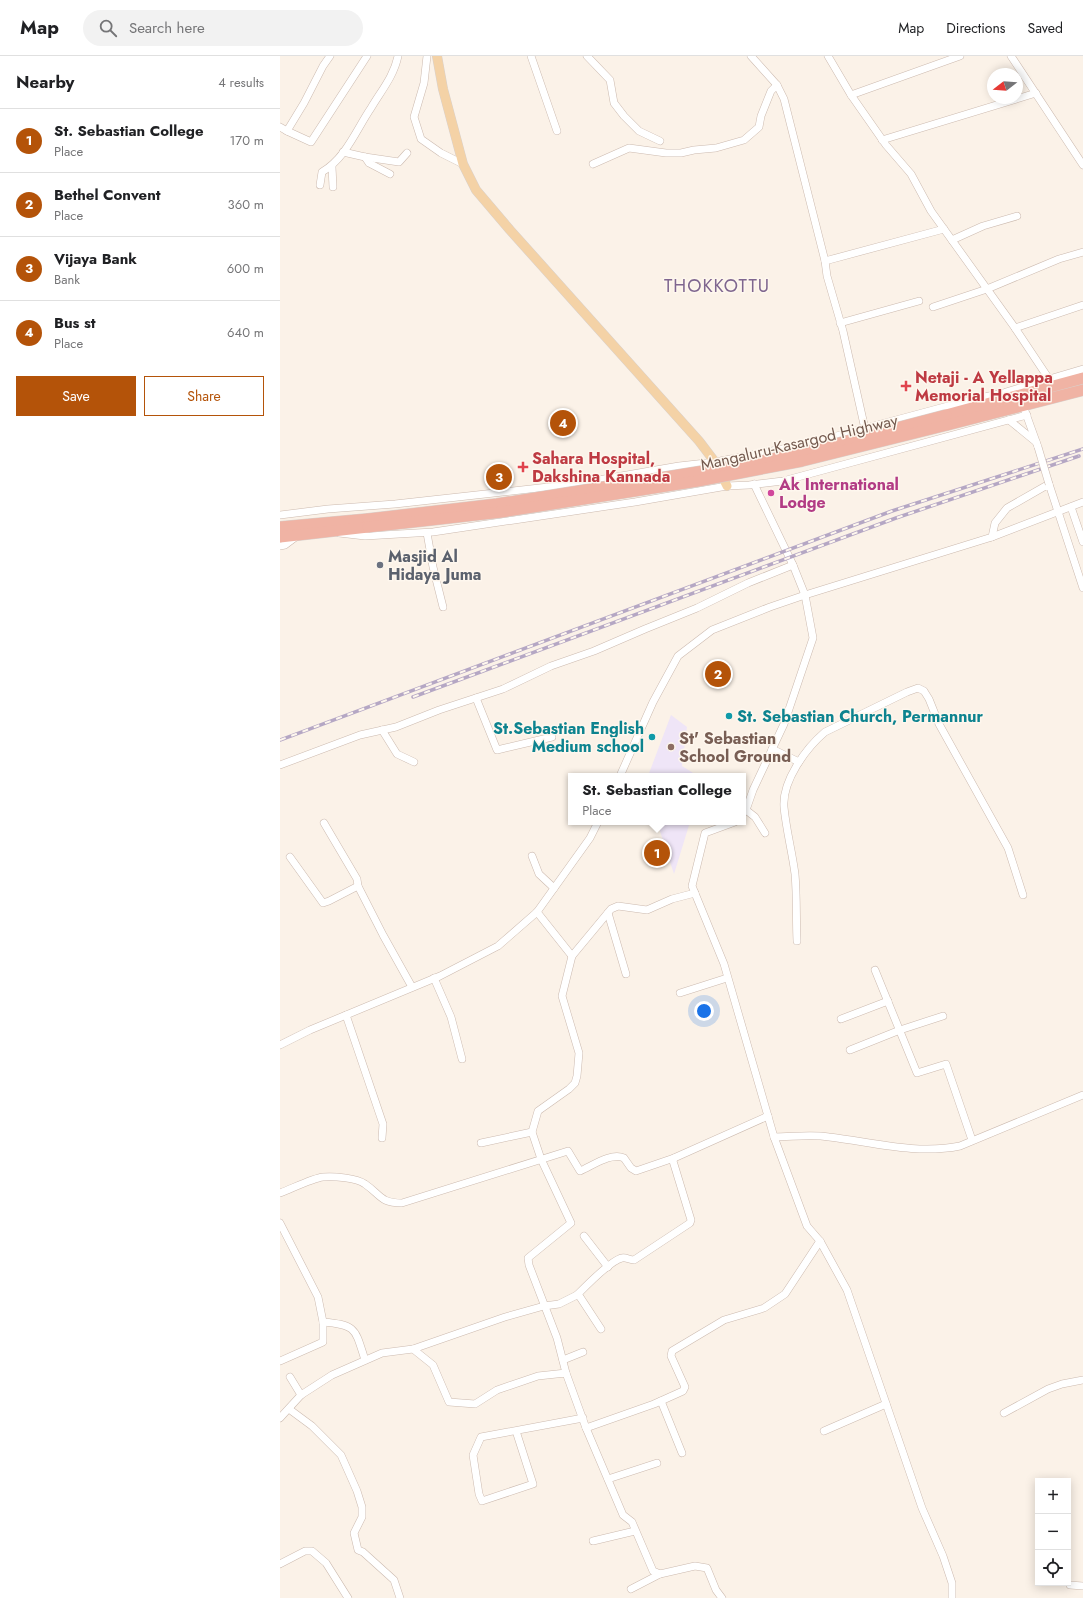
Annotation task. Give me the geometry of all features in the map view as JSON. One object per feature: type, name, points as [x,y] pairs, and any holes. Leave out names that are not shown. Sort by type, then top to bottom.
[{"type":"highway","name":"Mangaluru-Kasargod Highway","points":[[1023,406],[1051,382],[1083,378]]},
{"type":"highway","name":"Mangaluru-Kasargod Highway","points":[[280,528],[368,523],[502,512],[698,481],[802,461],[946,420],[1023,406],[1083,390]]},
{"type":"highway","name":"Mangaluru-Kasargod Highway","points":[[280,538],[331,531],[368,523]]},
{"type":"main road","points":[[437,56],[443,89],[463,164],[476,190],[699,441],[715,462],[726,486]]},
{"type":"street","points":[[287,131],[304,104],[323,66],[330,56]]},
{"type":"street","points":[[280,127],[311,142],[367,56]]},
{"type":"street","points":[[320,186],[322,172],[332,166],[352,140],[395,70],[398,56]]},
{"type":"street","points":[[427,56],[424,83],[414,117],[421,139],[441,153],[463,164]]},
{"type":"street","points":[[531,56],[557,131]]},
{"type":"street","points":[[587,56],[610,80],[614,103],[624,116],[639,131],[660,141]]},
{"type":"street","points":[[750,56],[777,86],[784,99],[866,429]]},
{"type":"street","points":[[828,56],[851,95],[882,140],[910,174],[931,211],[1015,328],[1051,382]]},
{"type":"street","points":[[851,95],[960,56]]},
{"type":"street","points":[[1011,56],[1083,165]]},
{"type":"street","points":[[593,164],[629,148],[666,153],[681,153],[716,148],[744,140],[759,127],[761,116],[772,88],[777,86]]},
{"type":"street","points":[[882,140],[1036,93]]},
{"type":"street","points":[[343,152],[400,162],[407,153]]},
{"type":"street","points":[[365,157],[369,163],[390,174]]},
{"type":"street","points":[[332,166],[333,187]]},
{"type":"street","points":[[952,240],[983,226],[1017,216]]},
{"type":"street","points":[[825,261],[944,230]]},
{"type":"street","points":[[933,306],[986,289],[1060,259],[1083,252]]},
{"type":"street","points":[[840,323],[919,301]]},
{"type":"street","points":[[1015,328],[1083,305]]},
{"type":"street","points":[[280,515],[575,484],[679,466],[715,462],[803,446],[944,406],[1051,382],[1083,369]]},
{"type":"street","points":[[1004,393],[1023,406],[1083,588]]},
{"type":"street","points":[[331,531],[343,534],[365,536],[427,533],[635,502],[726,486],[782,481],[1009,420],[1023,406]]},
{"type":"street","points":[[1009,420],[1037,445]]},
{"type":"street","points":[[746,806],[784,724],[813,638],[805,595],[793,565],[754,484]]},
{"type":"street","points":[[992,537],[995,523],[1007,508],[1049,484]]},
{"type":"street","points":[[621,773],[653,702],[678,656],[712,630],[770,606],[992,537],[1083,502]]},
{"type":"street","points":[[1071,507],[1083,542]]},
{"type":"street","points":[[427,533],[433,567],[443,607]]},
{"type":"street","points":[[280,546],[285,545],[299,535]]},
{"type":"street","points":[[280,766],[360,735],[396,727],[438,710],[502,689],[551,666],[594,651],[697,608],[793,565]]},
{"type":"street","points":[[797,941],[795,874],[784,806],[786,789],[799,762],[816,739],[825,732],[918,688],[924,690],[939,724],[1008,848],[1023,895]]},
{"type":"street","points":[[476,698],[497,750],[552,737]]},
{"type":"street","points":[[382,730],[397,754],[414,762]]},
{"type":"street","points":[[772,749],[799,762]]},
{"type":"street","points":[[746,812],[755,817],[765,833]]},
{"type":"street","points":[[324,823],[357,880],[358,886],[412,988]]},
{"type":"street","points":[[280,1045],[310,1030],[412,988],[498,946],[537,912],[590,838],[596,825]]},
{"type":"street","points":[[727,825],[705,833],[692,886],[724,964],[774,1137],[808,1226],[820,1241],[847,1290],[922,1508],[943,1556],[952,1582],[952,1598]]},
{"type":"street","points":[[532,856],[539,874],[554,888]]},
{"type":"street","points":[[290,857],[323,903],[329,902],[358,886]]},
{"type":"street","points":[[660,1574],[653,1571],[632,1522],[623,1515],[586,1428],[566,1373],[557,1338],[529,1265],[528,1258],[571,1223],[541,1159],[532,1132],[538,1111],[569,1089],[575,1083],[577,1076],[579,1053],[562,996],[572,956],[611,909],[618,906],[647,910],[672,899],[695,893]]},
{"type":"street","points":[[537,912],[572,956]]},
{"type":"street","points":[[608,913],[626,974]]},
{"type":"street","points":[[875,970],[917,1073],[946,1064],[972,1140]]},
{"type":"street","points":[[434,978],[451,1017],[462,1059]]},
{"type":"street","points":[[680,993],[727,978]]},
{"type":"street","points":[[841,1019],[888,1001]]},
{"type":"street","points":[[346,1015],[384,1124],[382,1138]]},
{"type":"street","points":[[850,1050],[900,1030],[943,1016]]},
{"type":"street","points":[[774,1137],[827,1136],[908,1148],[947,1148],[960,1146],[1083,1095]]},
{"type":"street","points":[[280,1193],[323,1177],[356,1179],[365,1184],[384,1201],[402,1203],[568,1151],[580,1171],[607,1159],[621,1157],[624,1158],[630,1168],[636,1172],[674,1158],[768,1116]]},
{"type":"street","points":[[481,1143],[532,1132]]},
{"type":"street","points":[[280,1418],[300,1395],[332,1375],[365,1360],[382,1353],[413,1349],[505,1318],[544,1306],[559,1304],[577,1295],[589,1282],[616,1260],[622,1258],[634,1260],[691,1221],[673,1161],[674,1158]]},
{"type":"street","points":[[280,1223],[318,1297],[323,1322],[323,1342],[280,1361]]},
{"type":"street","points":[[584,1236],[608,1267]]},
{"type":"street","points":[[586,1428],[661,1401],[683,1391],[685,1387],[671,1356],[672,1351],[724,1320],[764,1308],[785,1294],[820,1241]]},
{"type":"street","points":[[577,1295],[580,1297],[601,1329]]},
{"type":"street","points":[[323,1322],[340,1323],[353,1330],[359,1340],[365,1360]]},
{"type":"street","points":[[413,1349],[433,1365],[449,1402],[475,1404],[497,1390],[538,1376],[566,1373]]},
{"type":"street","points":[[563,1360],[583,1352]]},
{"type":"street","points":[[290,1377],[300,1395]]},
{"type":"street","points":[[1004,1413],[1048,1389],[1062,1384],[1083,1380]]},
{"type":"street","points":[[661,1401],[682,1453]]},
{"type":"street","points":[[824,1432],[886,1404]]},
{"type":"street","points":[[289,1409],[312,1426],[341,1455],[362,1507],[362,1517],[354,1532],[358,1550],[363,1552],[394,1580],[400,1598]]},
{"type":"street","points":[[516,1431],[533,1484],[482,1501],[479,1494],[473,1455],[481,1437],[583,1418]]},
{"type":"street","points":[[608,1479],[657,1463]]},
{"type":"street","points":[[593,1541],[636,1530]]},
{"type":"street","points":[[280,1564],[305,1551],[312,1551],[326,1563],[348,1598]]},
{"type":"street","points":[[631,1589],[660,1574],[695,1566],[707,1568],[716,1590],[722,1598]]},
{"type":"street","points":[[1071,1585],[1083,1586]]},
{"type":"shaded area","name":"St' Sebastian School Ground","points":[[671,715],[687,727],[682,766],[693,773],[649,773]]},
{"type":"shaded area","points":[[658,825],[689,825],[674,874]]},
{"type":"railway","points":[[280,740],[892,511],[1083,449]]},
{"type":"railway","points":[[413,697],[896,518],[1079,456]]},
{"type":"place","name":"Netaji - A Yellappa Memorial Hospital","points":[[906,386]]},
{"type":"place","name":"Bus st","points":[[563,423]]},
{"type":"place","name":"Sahara Hospital, Dakshina Kannada","points":[[523,467]]},
{"type":"place","name":"Vijaya Bank","points":[[499,477]]},
{"type":"place","name":"Ak International Lodge","points":[[771,493]]},
{"type":"place","name":"Masjid Al Hidaya Juma","points":[[380,565]]},
{"type":"place","name":"Bethel Convent","points":[[718,674]]},
{"type":"place","name":"St. Sebastian Church, Permannur","points":[[729,716]]},
{"type":"place","name":"St.Sebastian English Medium school","points":[[652,737]]},
{"type":"place","name":"St' Sebastian School Ground","points":[[671,747]]},
{"type":"place","name":"St. Sebastian College","points":[[657,853]]},
{"type":"district","name":"THOKKOTTU","points":[[717,286]]}]
